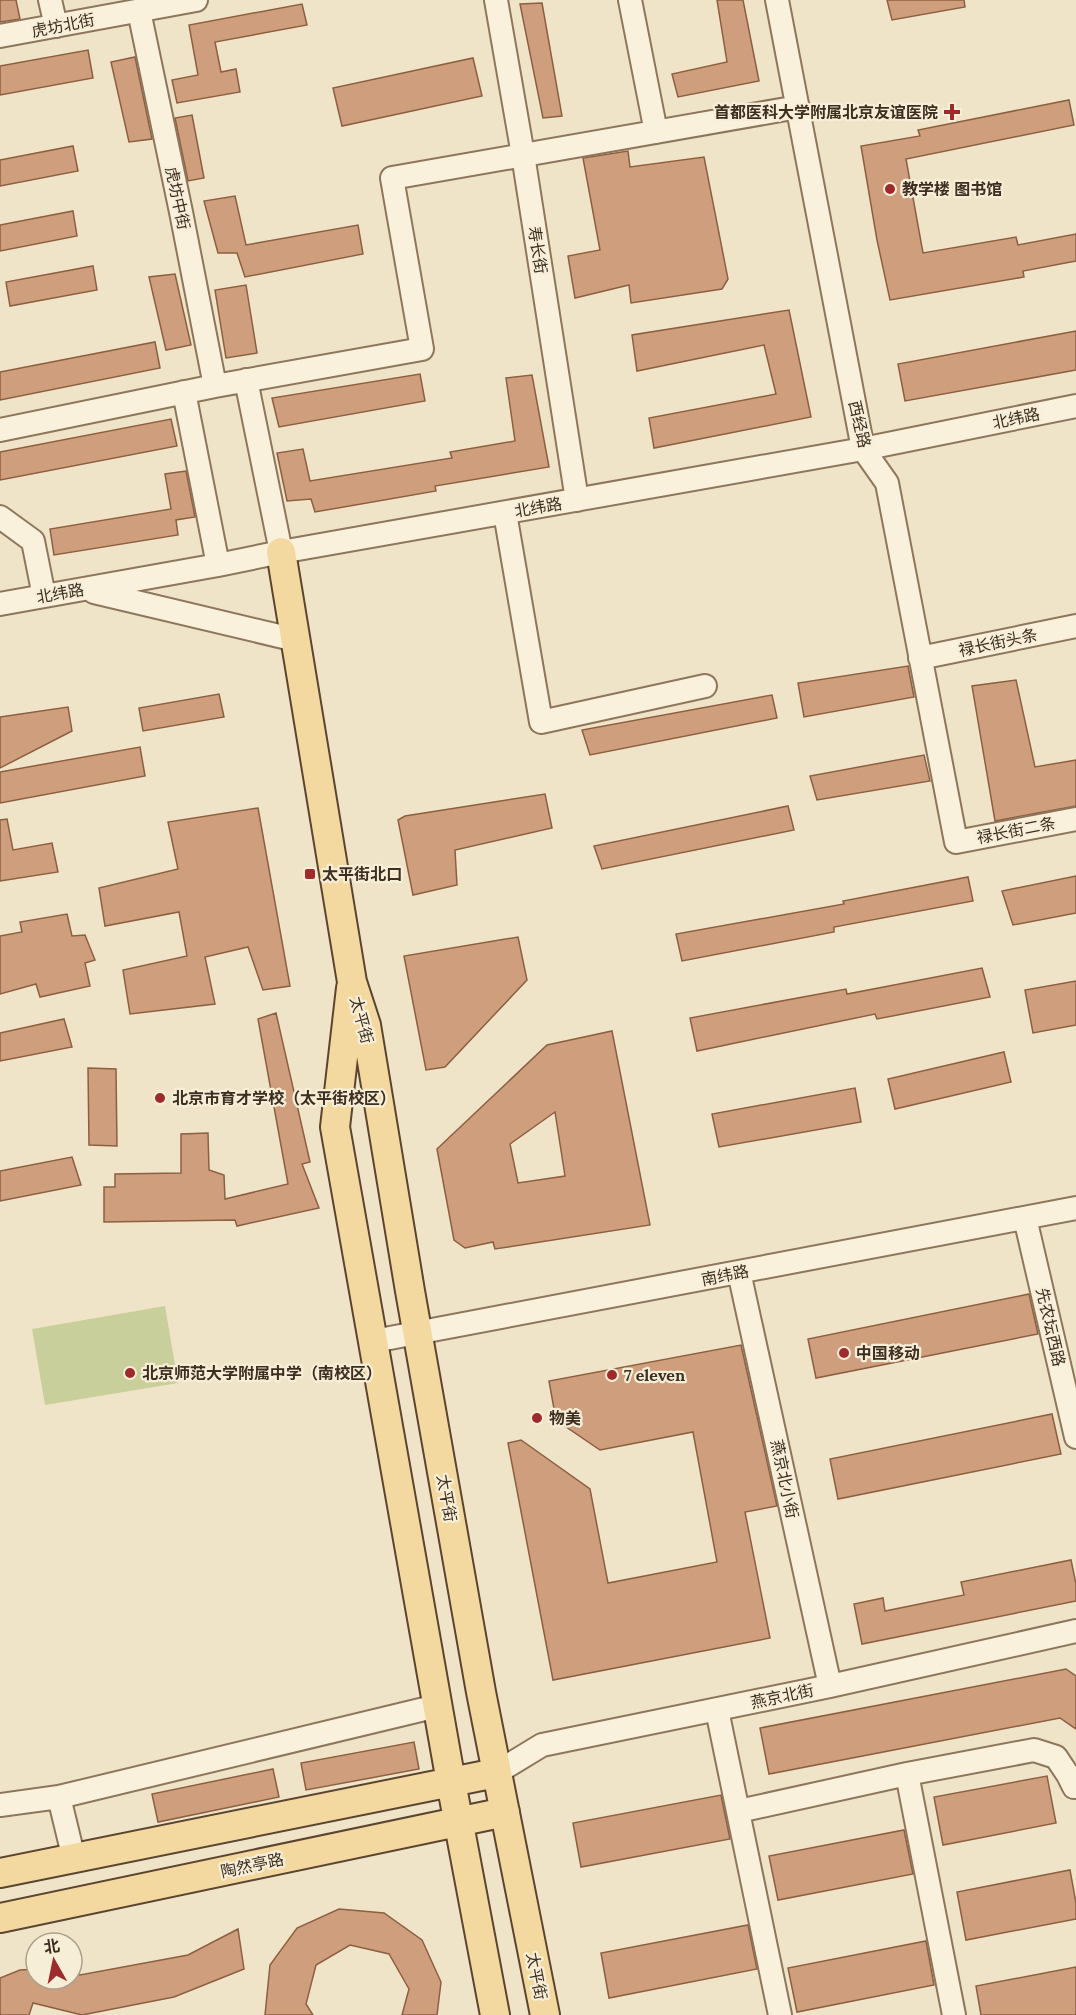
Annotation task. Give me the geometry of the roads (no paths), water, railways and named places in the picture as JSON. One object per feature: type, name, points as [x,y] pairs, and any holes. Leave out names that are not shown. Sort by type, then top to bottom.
[{"type":"main road","name":"太平街","points":[[281,552],[352,982],[366,1025],[417,1333],[496,1773],[544,2015]]},
{"type":"main road","name":"太平街","points":[[352,982],[334,1127],[374,1341],[437,1706],[495,2015]]},
{"type":"main road","points":[[0,1873],[496,1773]]},
{"type":"main road","name":"陶然亭路","points":[[0,1918],[505,1812]]},
{"type":"street","points":[[50,0],[56,26]]},
{"type":"street","name":"虎坊北街","points":[[0,36],[196,0]]},
{"type":"street","name":"寿长街","points":[[496,0],[578,500]]},
{"type":"street","points":[[630,0],[656,132]]},
{"type":"street","name":"西经路","points":[[777,0],[863,449],[887,483],[956,842]]},
{"type":"street","name":"虎坊中街","points":[[139,10],[215,386]]},
{"type":"street","points":[[0,430],[183,392],[422,349],[392,178],[798,107]]},
{"type":"street","points":[[246,380],[281,552]]},
{"type":"street","points":[[183,392],[218,565]]},
{"type":"street","name":"北纬路","points":[[0,604],[863,449],[1076,406]]},
{"type":"street","points":[[505,513],[541,722],[705,686]]},
{"type":"street","points":[[0,517],[33,541],[44,596]]},
{"type":"street","points":[[83,589],[296,640]]},
{"type":"street","name":"禄长街头条","points":[[920,658],[1076,626]]},
{"type":"street","name":"禄长街二条","points":[[956,842],[1076,819]]},
{"type":"street","name":"南纬路","points":[[374,1341],[1076,1208]]},
{"type":"street","name":"先农坛西路","points":[[1025,1218],[1073,1409],[1076,1437]]},
{"type":"street","name":"燕京北小街","points":[[739,1272],[830,1686]]},
{"type":"street","name":"燕京北街","points":[[496,1773],[542,1745],[717,1710],[1075,1632]]},
{"type":"street","points":[[0,1805],[59,1797],[437,1706]]},
{"type":"street","points":[[717,1710],[780,2015]]},
{"type":"street","points":[[739,1811],[907,1774],[1034,1750],[1056,1757],[1076,1787]]},
{"type":"street","points":[[907,1774],[954,2015]]},
{"type":"street","points":[[59,1797],[74,1859]]},
{"type":"place","name":"首都医科大学附属北京友谊医院","points":[[952,112]]},
{"type":"place","name":"教学楼 图书馆","points":[[890,189]]},
{"type":"place","name":"太平街北口","points":[[310,874]]},
{"type":"place","name":"北京市育才学校（太平街校区）","points":[[160,1098]]},
{"type":"place","name":"中国移动","points":[[844,1353]]},
{"type":"place","name":"北京师范大学附属中学（南校区）","points":[[130,1373]]},
{"type":"place","name":"7 eleven","points":[[612,1375]]},
{"type":"place","name":"物美","points":[[537,1418]]}]
